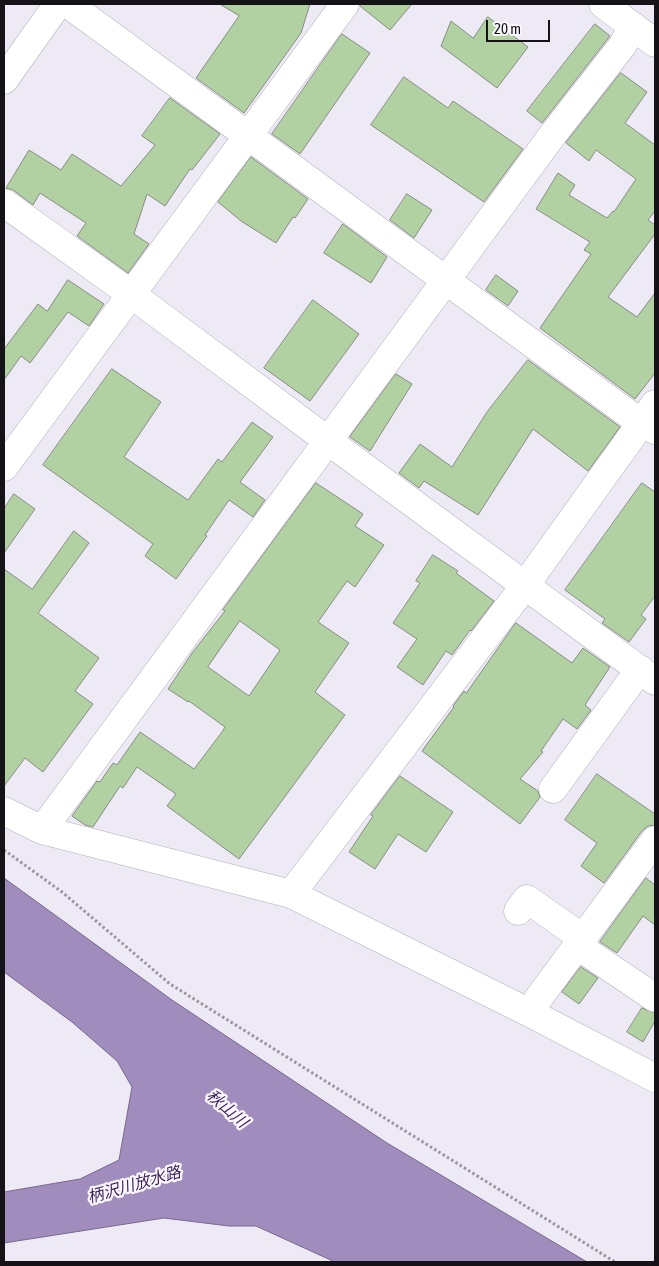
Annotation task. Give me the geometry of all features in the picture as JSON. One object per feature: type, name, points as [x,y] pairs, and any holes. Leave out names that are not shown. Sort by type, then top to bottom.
[{"type":"street","points":[[4,80],[58,4]]},
{"type":"street","points":[[68,4],[445,281],[650,419],[291,894]]},
{"type":"street","points":[[7,458],[131,294],[345,4]]},
{"type":"street","points":[[603,4],[655,42]]},
{"type":"street","points":[[47,823],[554,133],[622,46],[633,26]]},
{"type":"street","points":[[4,203],[131,294],[647,675],[553,789]]},
{"type":"street","points":[[4,811],[291,894],[532,1014],[655,1078]]},
{"type":"street","points":[[532,1014],[538,999],[652,851]]},
{"type":"street","points":[[518,911],[527,899],[655,998]]},
{"type":"path","points":[[4,850],[62,892],[170,984],[615,1262]]},
{"type":"water","points":[[4,878],[172,1000],[387,1143],[587,1262],[335,1262],[256,1226],[229,1226],[164,1218],[4,1243],[4,1192],[80,1179],[119,1160],[132,1087],[117,1061],[72,1022],[4,972]]},
{"type":"building","points":[[220,4],[310,4],[301,33],[244,113],[196,78],[239,16]]},
{"type":"building","points":[[360,4],[412,4],[390,30],[360,6]]},
{"type":"building","points":[[488,17],[528,47],[497,88],[441,46],[451,21],[473,38]]},
{"type":"building","points":[[595,24],[610,36],[542,123],[527,111]]},
{"type":"building","points":[[342,34],[370,53],[300,154],[272,134]]},
{"type":"building","points":[[621,73],[647,92],[625,123],[655,145],[655,211],[648,220],[655,225],[655,234],[608,297],[637,317],[655,293],[655,373],[635,399],[540,328],[591,254],[584,250],[590,242],[536,209],[558,173],[575,185],[569,195],[607,218],[614,212],[636,179],[596,150],[589,161],[566,143]]},
{"type":"building","points":[[404,77],[448,108],[453,101],[523,149],[484,202],[371,125]]},
{"type":"building","points":[[170,98],[220,134],[192,170],[190,169],[165,206],[147,194],[134,234],[149,244],[128,273],[77,236],[86,223],[40,193],[33,205],[13,190],[6,188],[29,150],[61,170],[72,154],[121,186],[155,145],[142,136]]},
{"type":"building","points":[[251,157],[308,199],[295,218],[293,217],[276,243],[241,221],[218,202]]},
{"type":"building","points":[[407,194],[432,210],[414,238],[390,220]]},
{"type":"building","points":[[343,224],[387,257],[371,283],[324,253]]},
{"type":"building","points":[[496,275],[518,291],[508,306],[486,290]]},
{"type":"building","points":[[68,280],[104,304],[89,326],[68,312],[30,363],[21,356],[4,380],[4,349],[38,304],[47,311]]},
{"type":"building","points":[[313,300],[359,334],[310,401],[264,368]]},
{"type":"building","points":[[528,360],[620,427],[588,471],[533,429],[478,515],[424,481],[419,488],[399,473],[420,444],[452,467],[487,412]]},
{"type":"building","points":[[112,369],[161,402],[124,457],[188,500],[218,459],[222,462],[252,422],[273,437],[240,482],[265,500],[253,517],[229,500],[205,535],[207,536],[176,579],[145,556],[153,544],[43,465]]},
{"type":"building","points":[[396,374],[412,384],[370,451],[350,437]]},
{"type":"building","points":[[316,483],[363,514],[355,526],[384,545],[355,587],[347,581],[318,622],[349,643],[315,692],[345,715],[239,859],[167,806],[176,794],[137,767],[123,788],[120,786],[93,827],[85,825],[72,816],[97,781],[100,782],[113,763],[117,765],[140,732],[194,769],[222,732],[225,727],[189,701],[168,689],[192,653],[225,611],[223,610]],"holes":[[[240,621],[280,650],[249,696],[208,667]]]},
{"type":"building","points":[[642,483],[655,492],[655,596],[641,615],[646,619],[629,642],[602,623],[605,619],[565,590]]},
{"type":"building","points":[[14,494],[35,509],[4,553],[4,509]]},
{"type":"building","points":[[74,531],[89,543],[38,613],[99,658],[75,691],[93,704],[43,772],[25,758],[4,786],[4,569],[32,589]]},
{"type":"building","points":[[433,555],[458,571],[456,573],[494,601],[452,655],[446,651],[423,685],[397,667],[417,639],[393,623],[420,583],[416,581]]},
{"type":"building","points":[[516,623],[572,663],[583,648],[610,667],[585,705],[591,710],[577,729],[563,719],[541,751],[543,752],[520,779],[538,791],[540,797],[520,824],[422,751],[464,691],[466,693]]},
{"type":"building","points":[[597,774],[655,814],[655,825],[648,826],[642,831],[604,883],[581,866],[597,843],[565,820]]},
{"type":"building","points":[[400,776],[453,812],[426,852],[398,834],[375,869],[349,852],[373,816],[371,815]]},
{"type":"building","points":[[646,878],[655,885],[655,925],[643,916],[617,953],[600,942]]},
{"type":"building","points":[[581,967],[598,978],[579,1004],[562,992]]},
{"type":"building","points":[[642,1008],[655,1013],[655,1021],[643,1042],[627,1032]]},
{"type":"water label","name":"秋山川","points":[[227,1109]]},
{"type":"water label","name":"柄沢川放水路","points":[[134,1185]]}]
